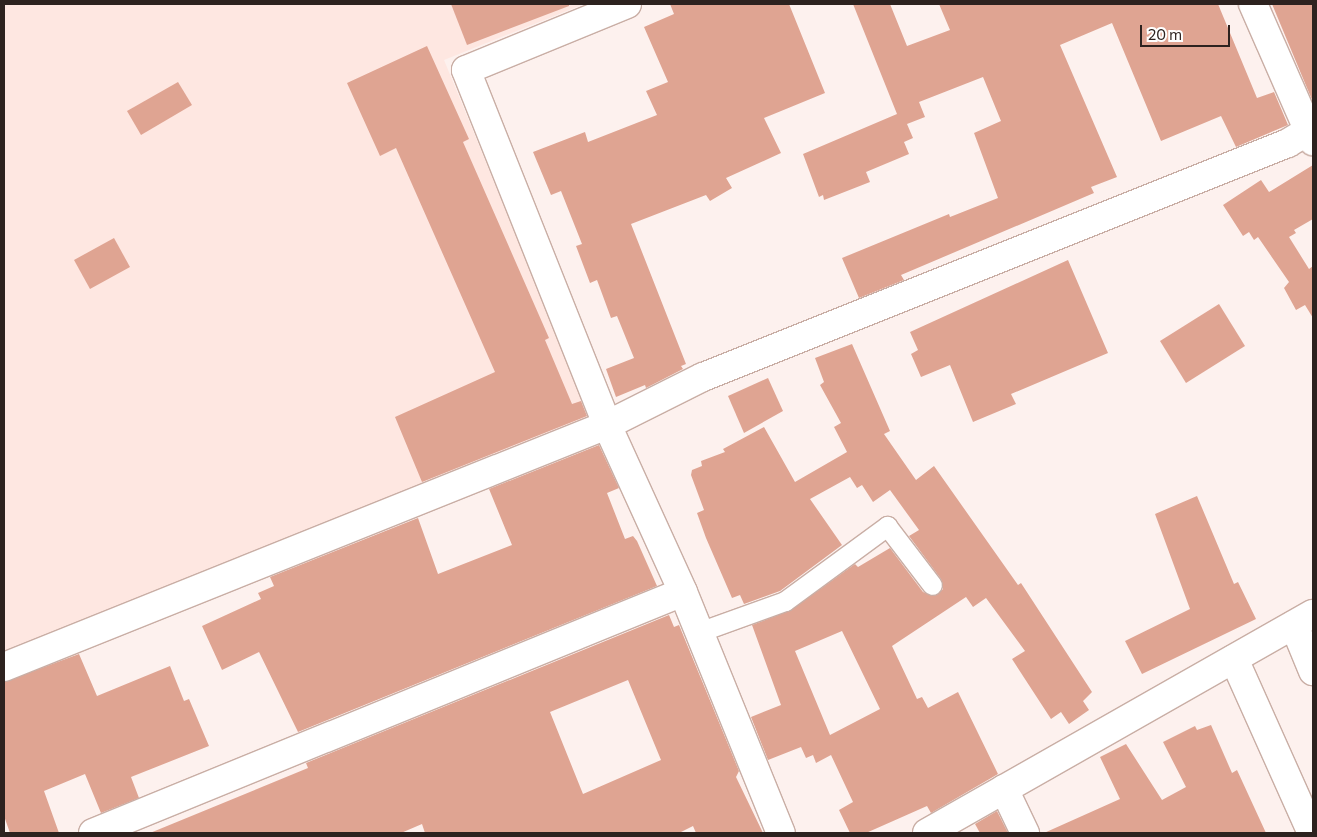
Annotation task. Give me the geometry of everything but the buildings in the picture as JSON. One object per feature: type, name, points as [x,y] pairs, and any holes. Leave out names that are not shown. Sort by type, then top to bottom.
[{"type":"street","points":[[627,4],[466,70],[607,425],[683,592],[781,833]]},
{"type":"street","points":[[4,667],[607,425],[703,377],[1312,134],[1254,4]]},
{"type":"street","points":[[93,833],[683,592]]},
{"type":"street","points":[[927,833],[1304,620],[1313,671]]},
{"type":"street","points":[[1234,658],[1312,833]]},
{"type":"street","points":[[1004,789],[1025,833]]},
{"type":"lane","points":[[699,632],[785,601],[887,526],[932,585]]},
{"type":"shaded area","points":[[4,4],[584,4],[444,60],[591,418],[4,653]]}]
